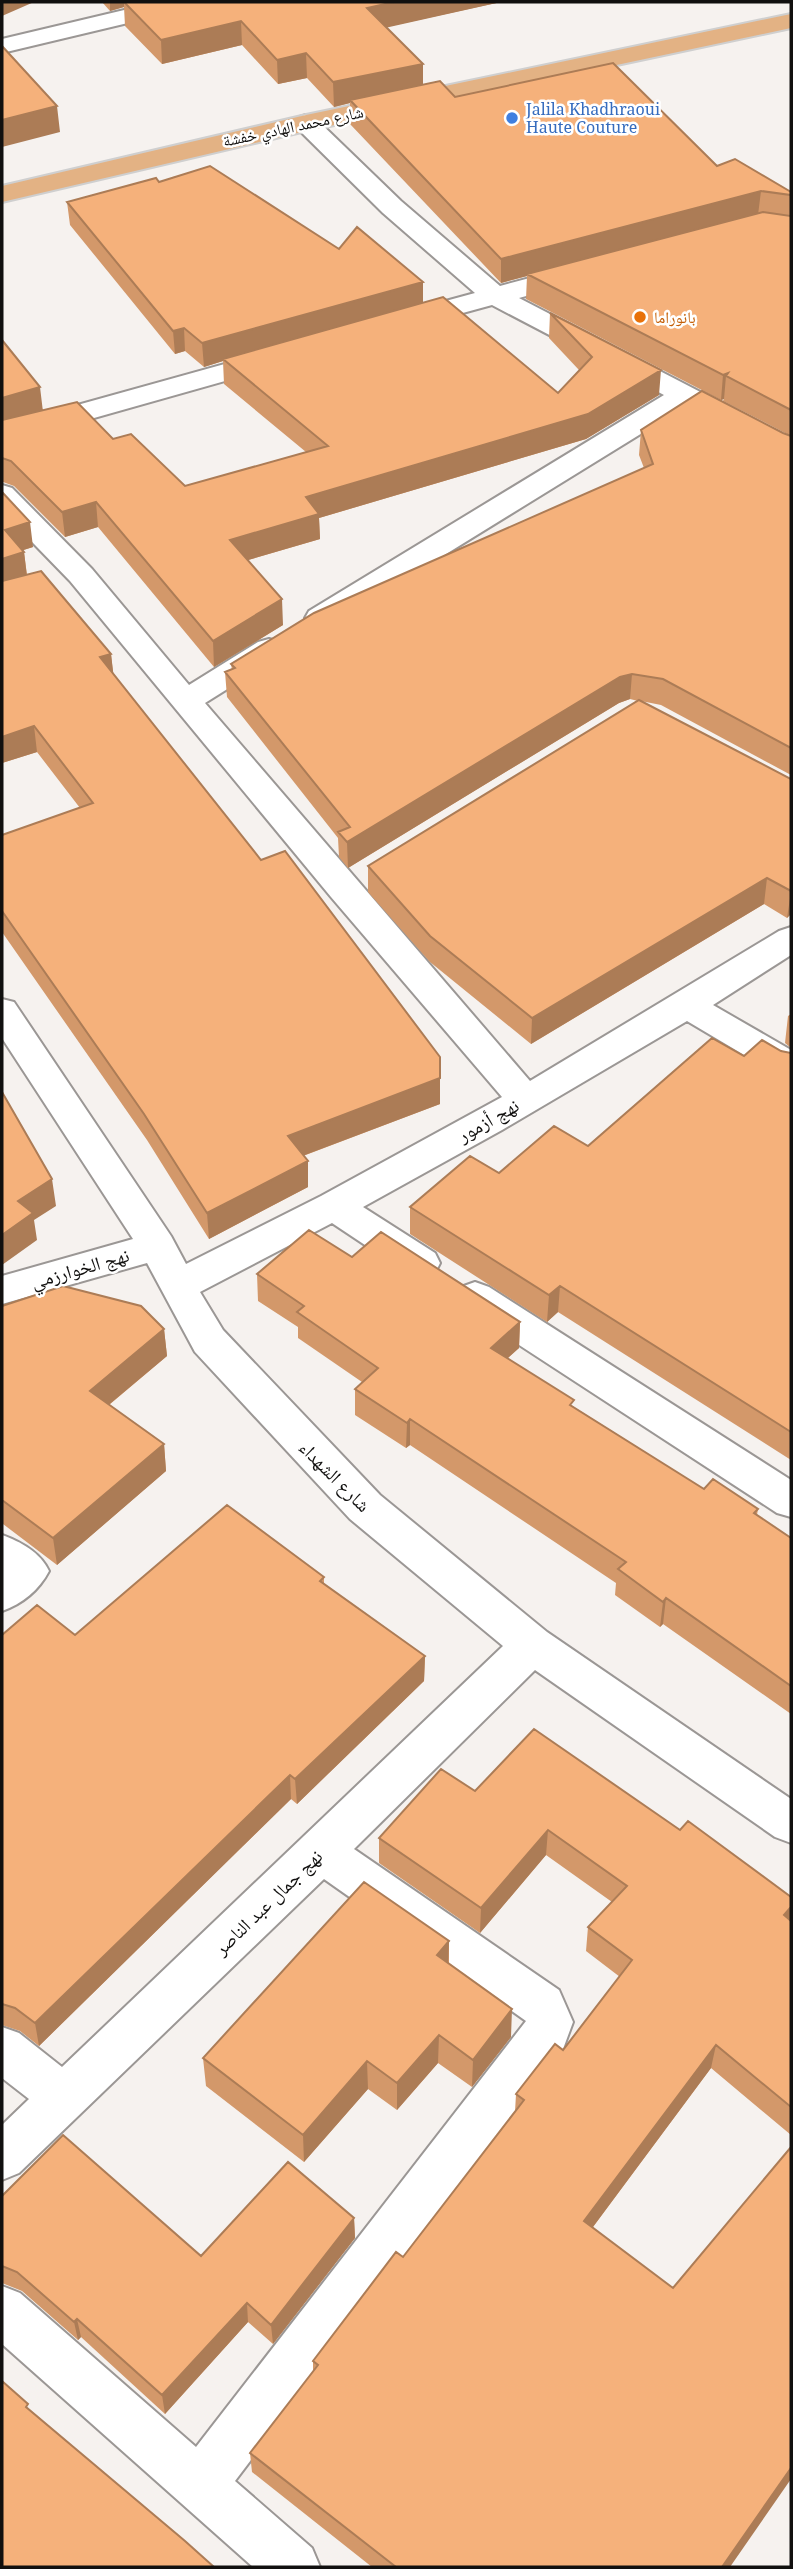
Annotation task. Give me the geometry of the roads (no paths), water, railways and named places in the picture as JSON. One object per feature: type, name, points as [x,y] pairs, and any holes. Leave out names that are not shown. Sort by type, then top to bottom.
[{"type":"main road","name":"شارع محمد الهادي خفشة","points":[[2,194],[306,123],[791,21]]},
{"type":"street","points":[[2,46],[187,2]]},
{"type":"street","points":[[306,123],[392,207],[495,296],[791,450]]},
{"type":"street","points":[[375,330],[600,268]]},
{"type":"street","points":[[2,435],[295,352]]},
{"type":"street","points":[[187,700],[685,394]]},
{"type":"street","points":[[2,494],[68,578],[187,700],[354,881],[524,1100]]},
{"type":"street","name":"نهج أزمور","points":[[177,1286],[335,1207],[688,1006],[791,939]]},
{"type":"street","points":[[688,1006],[791,1066]]},
{"type":"street","name":"شارع الشهداء","points":[[2,1011],[158,1246],[177,1286],[209,1340],[365,1507],[532,1645],[791,1823]]},
{"type":"street","points":[[335,1207],[791,1501]]},
{"type":"street","name":"نهج الخوارزمي","points":[[2,1290],[158,1246]]},
{"type":"street","points":[[2,1552],[28,1571],[2,1594]]},
{"type":"street","name":"نهج جمال عبد الناصر","points":[[2,2157],[321,1852],[532,1645]]},
{"type":"street","points":[[199,2485],[546,2034],[550,2025],[547,2011],[542,2005],[321,1852]]},
{"type":"street","points":[[2,2049],[63,2097]]},
{"type":"street","points":[[2,2311],[293,2567]]},
{"type":"place","name":"Jalila Khadhraoui Haute Couture","points":[[512,118]]},
{"type":"place","name":"بانوراما","points":[[640,317]]}]
